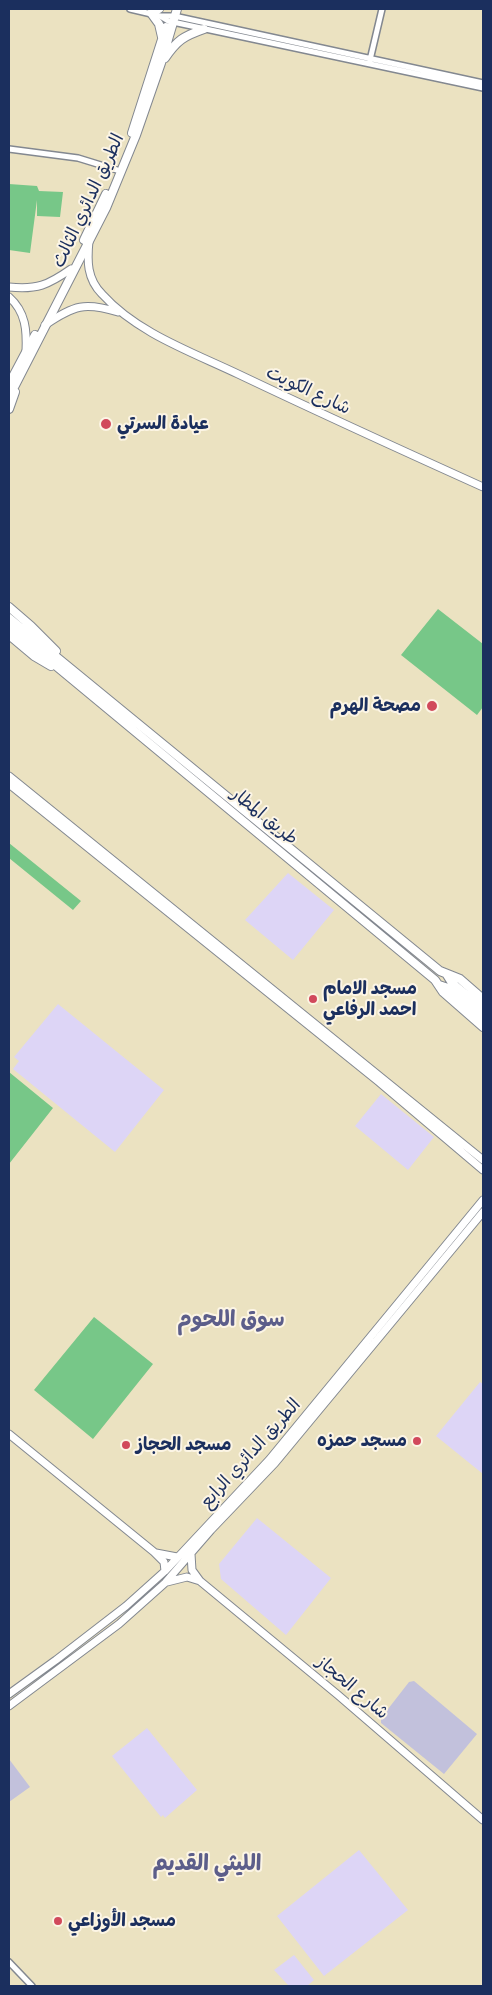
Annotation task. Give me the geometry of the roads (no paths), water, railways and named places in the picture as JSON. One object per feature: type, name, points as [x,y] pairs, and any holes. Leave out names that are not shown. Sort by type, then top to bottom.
[{"type":"highway","points":[[160,12],[151,13],[159,24],[162,39]]},
{"type":"highway","name":"الطريق الدائري الثالث","points":[[10,381],[71,268],[117,170],[172,15]]},
{"type":"highway","name":"الطريق الدائري الثالث","points":[[9,397],[99,224],[136,135],[161,64],[172,15]]},
{"type":"highway","points":[[161,64],[180,40],[204,29]]},
{"type":"highway","points":[[9,409],[21,374]]},
{"type":"highway","points":[[9,606],[45,639],[63,661]]},
{"type":"highway","points":[[9,618],[21,633]]},
{"type":"highway","points":[[9,627],[21,633]]},
{"type":"highway","name":"طريق المطار","points":[[21,633],[63,661],[413,950],[447,975],[460,979],[483,999]]},
{"type":"highway","name":"طريق المطار","points":[[21,633],[64,673],[329,890],[439,985],[443,992],[483,1027]]},
{"type":"highway","points":[[9,635],[42,661],[64,673]]},
{"type":"highway","points":[[447,975],[449,980],[483,1010]]},
{"type":"highway","points":[[439,985],[448,988],[483,1018]]},
{"type":"main road","name":"شارع الكويت","points":[[90,241],[88,268],[94,285],[101,294],[124,314],[146,329],[352,429],[483,487]]},
{"type":"main road","points":[[9,287],[39,288],[56,280],[71,268]]},
{"type":"main road","points":[[9,297],[17,305],[23,318],[26,335],[26,353]]},
{"type":"main road","name":"شارع الكويت","points":[[45,326],[66,311],[83,305],[101,307],[124,314]]},
{"type":"main road","points":[[182,357],[183,348]]},
{"type":"main road","points":[[9,776],[483,1160]]},
{"type":"main road","points":[[9,784],[379,1082],[483,1170]]},
{"type":"main road","name":"الطريق الدائري الرابع","points":[[9,1694],[118,1612],[165,1571],[269,1460],[483,1200]]},
{"type":"main road","name":"الطريق الدائري الرابع","points":[[9,1706],[119,1624],[165,1583],[211,1530],[275,1463],[483,1212]]},
{"type":"main road","points":[[9,1434],[154,1552],[164,1562],[165,1571]]},
{"type":"main road","points":[[154,1552],[163,1556],[177,1557]]},
{"type":"main road","name":"شارع الحجاز","points":[[191,1554],[192,1570],[200,1582],[338,1695],[483,1820]]},
{"type":"main road","points":[[165,1583],[187,1577],[200,1582]]},
{"type":"street","points":[[130,9],[151,13]]},
{"type":"street","points":[[370,61],[382,9]]},
{"type":"street","points":[[160,12],[483,88]]},
{"type":"street","points":[[172,15],[204,29],[483,83]]},
{"type":"street","points":[[9,149],[78,158],[117,170]]},
{"type":"street","points":[[9,1962],[32,1986]]},
{"type":"place","name":"عيادة السرتي","points":[[106,424]]},
{"type":"place","name":"مصحة الهرم","points":[[432,706]]},
{"type":"place","name":"مسجد الامام احمد الرفاعي","points":[[313,999]]},
{"type":"place","name":"مسجد حمزه","points":[[417,1441]]},
{"type":"place","name":"مسجد الحجاز","points":[[126,1445]]},
{"type":"place","name":"مسجد الأوزاعي","points":[[58,1921]]},
{"type":"district","name":"سوق اللحوم","points":[[231,1320]]},
{"type":"district","name":"الليثي القديم","points":[[207,1864]]}]
